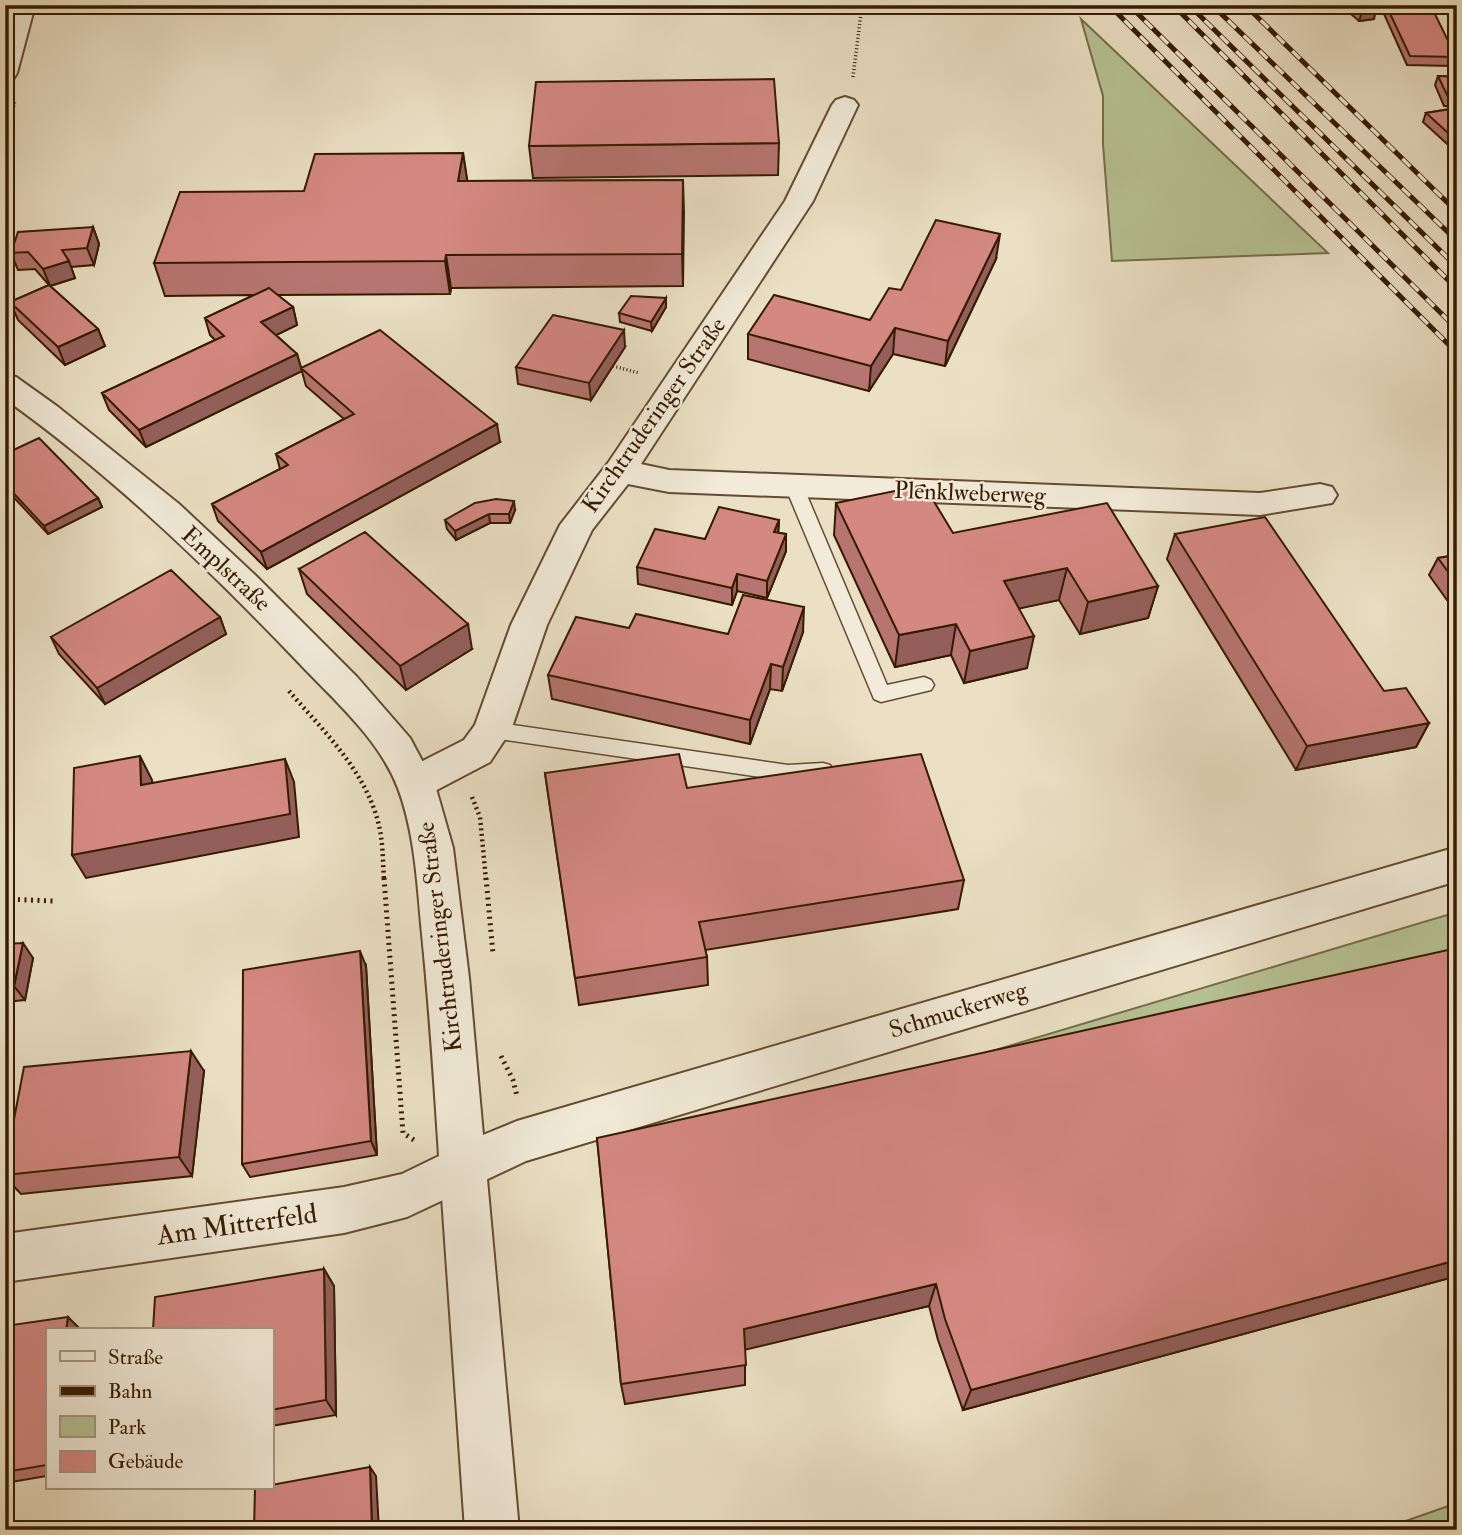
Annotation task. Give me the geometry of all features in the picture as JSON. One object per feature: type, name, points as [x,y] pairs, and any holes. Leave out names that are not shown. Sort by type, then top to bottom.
[{"type":"street","points":[[5,74],[23,5]]},
{"type":"street","name":"Kirchtruderinger Straße","points":[[492,1530],[449,981],[430,826],[415,783],[477,751],[492,730],[529,625],[577,525],[620,471],[799,201],[845,105]]},
{"type":"street","name":"Emplstraße","points":[[5,384],[44,410],[128,477],[278,618],[388,734],[415,783]]},
{"type":"street","name":"Plenklweberweg","points":[[620,471],[669,481],[1261,504],[1320,495]]},
{"type":"street","name":"Schmuckerweg","points":[[463,1168],[517,1142],[1457,864]]},
{"type":"street","name":"Am Mitterfeld","points":[[5,1258],[344,1210],[407,1195],[463,1168]]},
{"type":"lane","points":[[794,486],[881,694],[924,685]]},
{"type":"lane","points":[[492,730],[788,773],[838,771]]},
{"type":"path","points":[[845,105],[852,79],[862,5]]},
{"type":"path","points":[[281,681],[350,761],[375,813],[381,835],[403,1133]]},
{"type":"path","points":[[5,899],[21,897],[53,901]]},
{"type":"path","points":[[504,1084],[513,1080],[518,1099]]},
{"type":"green space","points":[[1081,19],[1328,253],[1112,261],[1103,144],[1103,96]]},
{"type":"green space","points":[[1457,912],[1457,972],[878,1085]]},
{"type":"green space","points":[[1457,1503],[1457,1530],[1380,1530]]},
{"type":"building","points":[[1353,5],[1371,5],[1376,10],[1362,12]]},
{"type":"building","points":[[1386,5],[1431,6],[1456,57],[1410,56]]},
{"type":"building","points":[[1438,76],[1457,77],[1457,97],[1448,97]]},
{"type":"building","points":[[774,79],[779,143],[529,146],[536,82]]},
{"type":"building","points":[[1457,108],[1457,141],[1426,113]]},
{"type":"building","points":[[463,153],[458,181],[683,180],[682,254],[446,255],[445,261],[154,263],[180,192],[304,191],[315,154]]},
{"type":"building","points":[[936,220],[1000,234],[948,341],[895,328],[871,366],[748,334],[774,295],[870,320],[889,288],[901,290]]},
{"type":"building","points":[[93,227],[87,248],[62,250],[69,261],[43,269],[28,252],[11,253],[18,232]]},
{"type":"building","points":[[49,285],[98,329],[58,347],[10,302]]},
{"type":"building","points":[[269,288],[293,307],[261,322],[297,354],[139,430],[102,393],[224,336],[205,318]]},
{"type":"building","points":[[631,296],[666,298],[651,322],[619,313]]},
{"type":"building","points":[[553,315],[624,330],[589,383],[516,367]]},
{"type":"building","points":[[380,330],[497,424],[261,552],[212,504],[288,465],[276,454],[354,414],[301,368]]},
{"type":"building","points":[[39,438],[98,498],[44,526],[5,484],[5,454]]},
{"type":"building","points":[[924,485],[953,533],[1107,503],[1158,586],[1088,602],[1067,568],[1004,581],[1034,636],[970,651],[956,624],[899,635],[836,503]]},
{"type":"building","points":[[496,499],[514,501],[509,514],[489,514],[455,531],[445,520],[475,503]]},
{"type":"building","points":[[719,507],[779,520],[774,532],[786,534],[767,581],[737,574],[732,588],[637,567],[655,529],[705,539]]},
{"type":"building","points":[[1265,517],[1384,691],[1406,688],[1429,723],[1307,746],[1175,534]]},
{"type":"building","points":[[365,532],[468,624],[400,666],[299,569]]},
{"type":"building","points":[[1457,555],[1457,584],[1438,558]]},
{"type":"building","points":[[171,570],[220,617],[97,688],[51,637]]},
{"type":"building","points":[[743,595],[804,607],[783,667],[771,664],[750,720],[548,675],[576,617],[629,628],[636,614],[728,634]]},
{"type":"building","points":[[679,754],[687,788],[921,754],[964,880],[699,922],[707,957],[575,978],[545,773]]},
{"type":"building","points":[[140,756],[141,785],[285,759],[290,814],[72,855],[74,768]]},
{"type":"building","points":[[23,943],[14,986],[5,986],[5,944]]},
{"type":"building","points":[[1457,948],[1457,1260],[971,1390],[945,1319],[936,1284],[744,1329],[746,1365],[621,1384],[597,1138]]},
{"type":"building","points":[[360,951],[371,1141],[242,1164],[243,970]]},
{"type":"building","points":[[191,1051],[179,1157],[5,1175],[24,1067]]},
{"type":"building","points":[[324,1269],[326,1400],[273,1410],[273,1328],[153,1328],[155,1297]]},
{"type":"building","points":[[68,1317],[66,1328],[46,1328],[46,1465],[5,1472],[5,1326]]},
{"type":"building","points":[[370,1467],[372,1530],[254,1530],[255,1490],[273,1490],[273,1485]]},
{"type":"railway","points":[[1109,5],[1457,353]]},
{"type":"railway","points":[[1129,5],[1457,329]]},
{"type":"railway","points":[[1173,5],[1457,289]]},
{"type":"railway","points":[[1189,5],[1457,267]]},
{"type":"railway","points":[[1212,5],[1457,241]]},
{"type":"railway","points":[[1245,5],[1457,212]]}]
